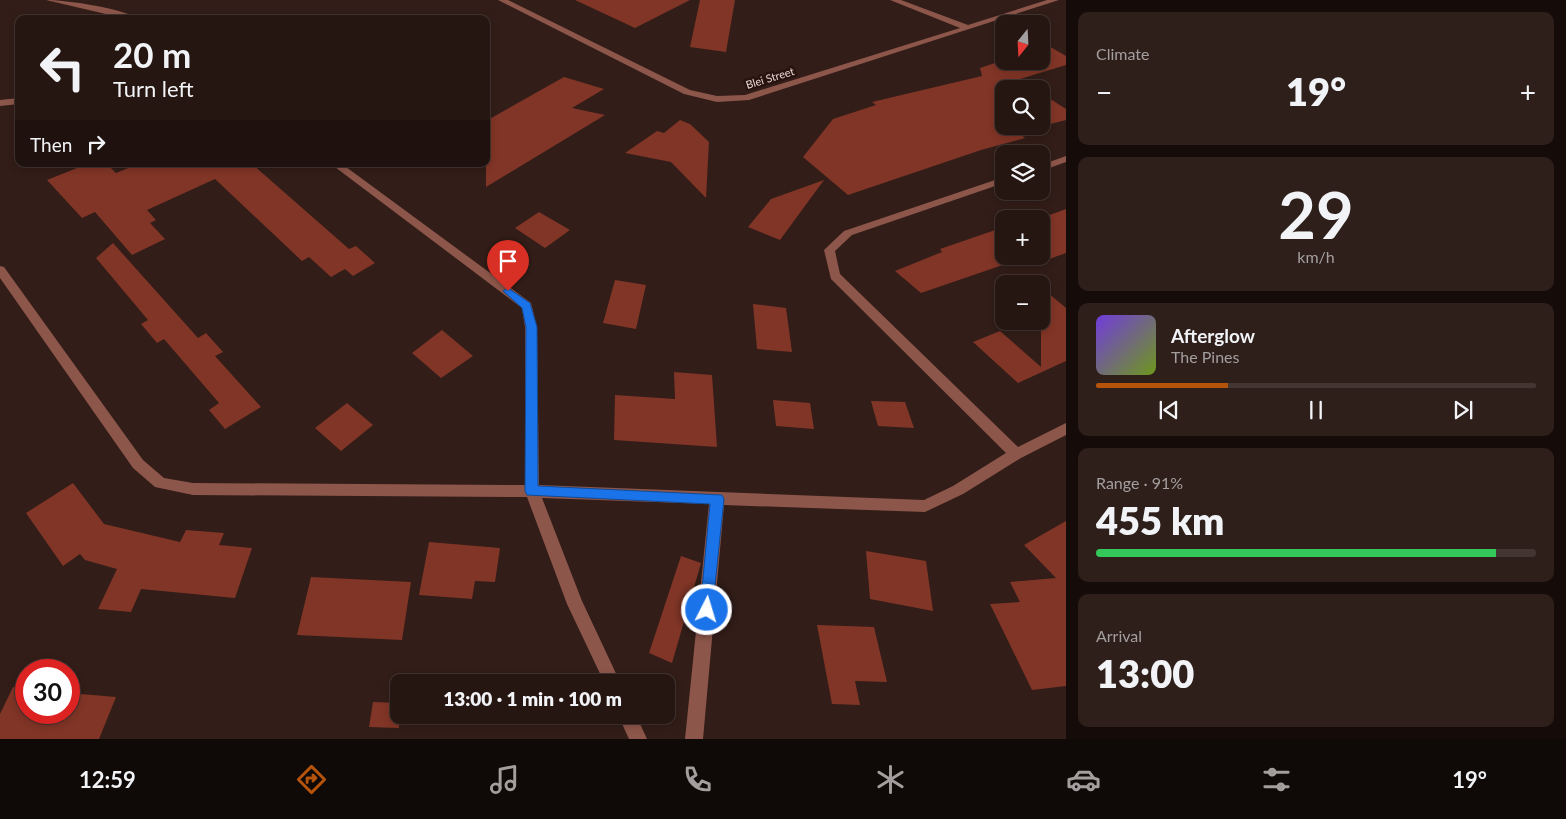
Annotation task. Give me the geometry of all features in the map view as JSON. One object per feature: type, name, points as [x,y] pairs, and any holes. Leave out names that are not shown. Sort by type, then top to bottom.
[{"type":"street","points":[[50,0],[126,15]]},
{"type":"street","name":"Blei Street","points":[[502,0],[687,92],[717,99],[746,98],[1055,0]]},
{"type":"street","points":[[894,0],[966,27]]},
{"type":"street","points":[[0,103],[15,101]]},
{"type":"street","points":[[1050,165],[1066,159]]},
{"type":"street","points":[[340,167],[527,306],[531,327],[532,491],[575,604],[608,674]]},
{"type":"street","points":[[995,183],[848,233],[829,250],[836,276],[1016,454]]},
{"type":"street","points":[[0,270],[138,464],[160,483],[193,490],[532,491],[925,506],[958,490],[1016,454],[1066,429]]},
{"type":"street","points":[[694,739],[717,499]]},
{"type":"street","points":[[631,724],[638,739]]},
{"type":"building","points":[[575,0],[690,0],[635,28]]},
{"type":"building","points":[[700,0],[735,0],[726,52],[690,47]]},
{"type":"building","points":[[1050,47],[1066,56],[1066,65],[1050,70]]},
{"type":"building","points":[[995,63],[995,70],[1050,70],[1020,79],[1021,80],[995,80],[995,135],[1022,135],[1025,138],[995,145],[848,195],[803,157],[833,119],[876,105],[872,102],[982,76],[980,68]]},
{"type":"building","points":[[564,77],[604,89],[572,108],[605,115],[486,187],[486,167],[490,167],[490,119]]},
{"type":"building","points":[[1050,99],[1066,109],[1066,120],[1050,124]]},
{"type":"building","points":[[680,120],[690,124],[709,142],[706,198],[671,162],[625,153],[657,131],[664,133]]},
{"type":"building","points":[[80,167],[110,167],[116,173],[131,167],[255,167],[349,249],[356,246],[375,263],[353,276],[345,269],[331,277],[309,257],[302,261],[215,179],[147,210],[156,220],[150,223],[165,239],[132,255],[95,212],[82,218],[47,180]]},
{"type":"building","points":[[824,180],[780,240],[748,227],[771,199]]},
{"type":"building","points":[[1066,209],[1066,253],[1050,259],[1050,215]]},
{"type":"building","points":[[539,212],[570,230],[545,248],[515,228]]},
{"type":"building","points":[[995,230],[995,265],[1003,265],[921,293],[895,271],[942,252],[940,249]]},
{"type":"building","points":[[113,243],[198,338],[206,333],[223,352],[215,356],[261,407],[225,429],[209,410],[219,403],[164,339],[157,343],[141,324],[148,320],[96,258]]},
{"type":"building","points":[[615,280],[646,285],[636,329],[603,323]]},
{"type":"building","points":[[1050,295],[1066,308],[1066,361],[1018,383],[973,342],[1000,331],[1041,367],[1041,330],[1050,330]]},
{"type":"building","points":[[753,304],[786,308],[792,352],[757,349]]},
{"type":"building","points":[[442,330],[473,356],[441,378],[412,353]]},
{"type":"building","points":[[674,372],[712,375],[717,447],[614,440],[615,395],[675,399]]},
{"type":"building","points":[[773,400],[810,403],[814,429],[776,426]]},
{"type":"building","points":[[871,401],[905,402],[914,428],[878,426]]},
{"type":"building","points":[[347,403],[373,425],[341,451],[315,428]]},
{"type":"building","points":[[73,483],[104,524],[180,542],[186,530],[224,533],[219,545],[252,548],[235,598],[141,589],[131,612],[98,609],[117,569],[85,560],[80,554],[63,566],[26,513]]},
{"type":"building","points":[[1066,521],[1066,686],[1032,690],[990,604],[1020,602],[1010,582],[1056,578],[1024,545]]},
{"type":"building","points":[[429,542],[500,548],[495,582],[475,581],[472,599],[419,595]]},
{"type":"building","points":[[866,551],[926,561],[933,611],[870,599]]},
{"type":"building","points":[[681,556],[701,563],[672,663],[649,653]]},
{"type":"building","points":[[311,577],[411,582],[402,640],[297,635]]},
{"type":"building","points":[[817,625],[874,627],[887,682],[855,681],[860,705],[832,704]]},
{"type":"building","points":[[13,687],[15,687],[15,724],[80,724],[80,694],[116,697],[99,739],[0,739],[0,714]]},
{"type":"building","points":[[373,702],[390,703],[390,724],[399,724],[399,728],[369,727]]},
{"type":"route","points":[[508,291],[527,306],[531,327],[532,491],[717,499],[707,610]]}]
